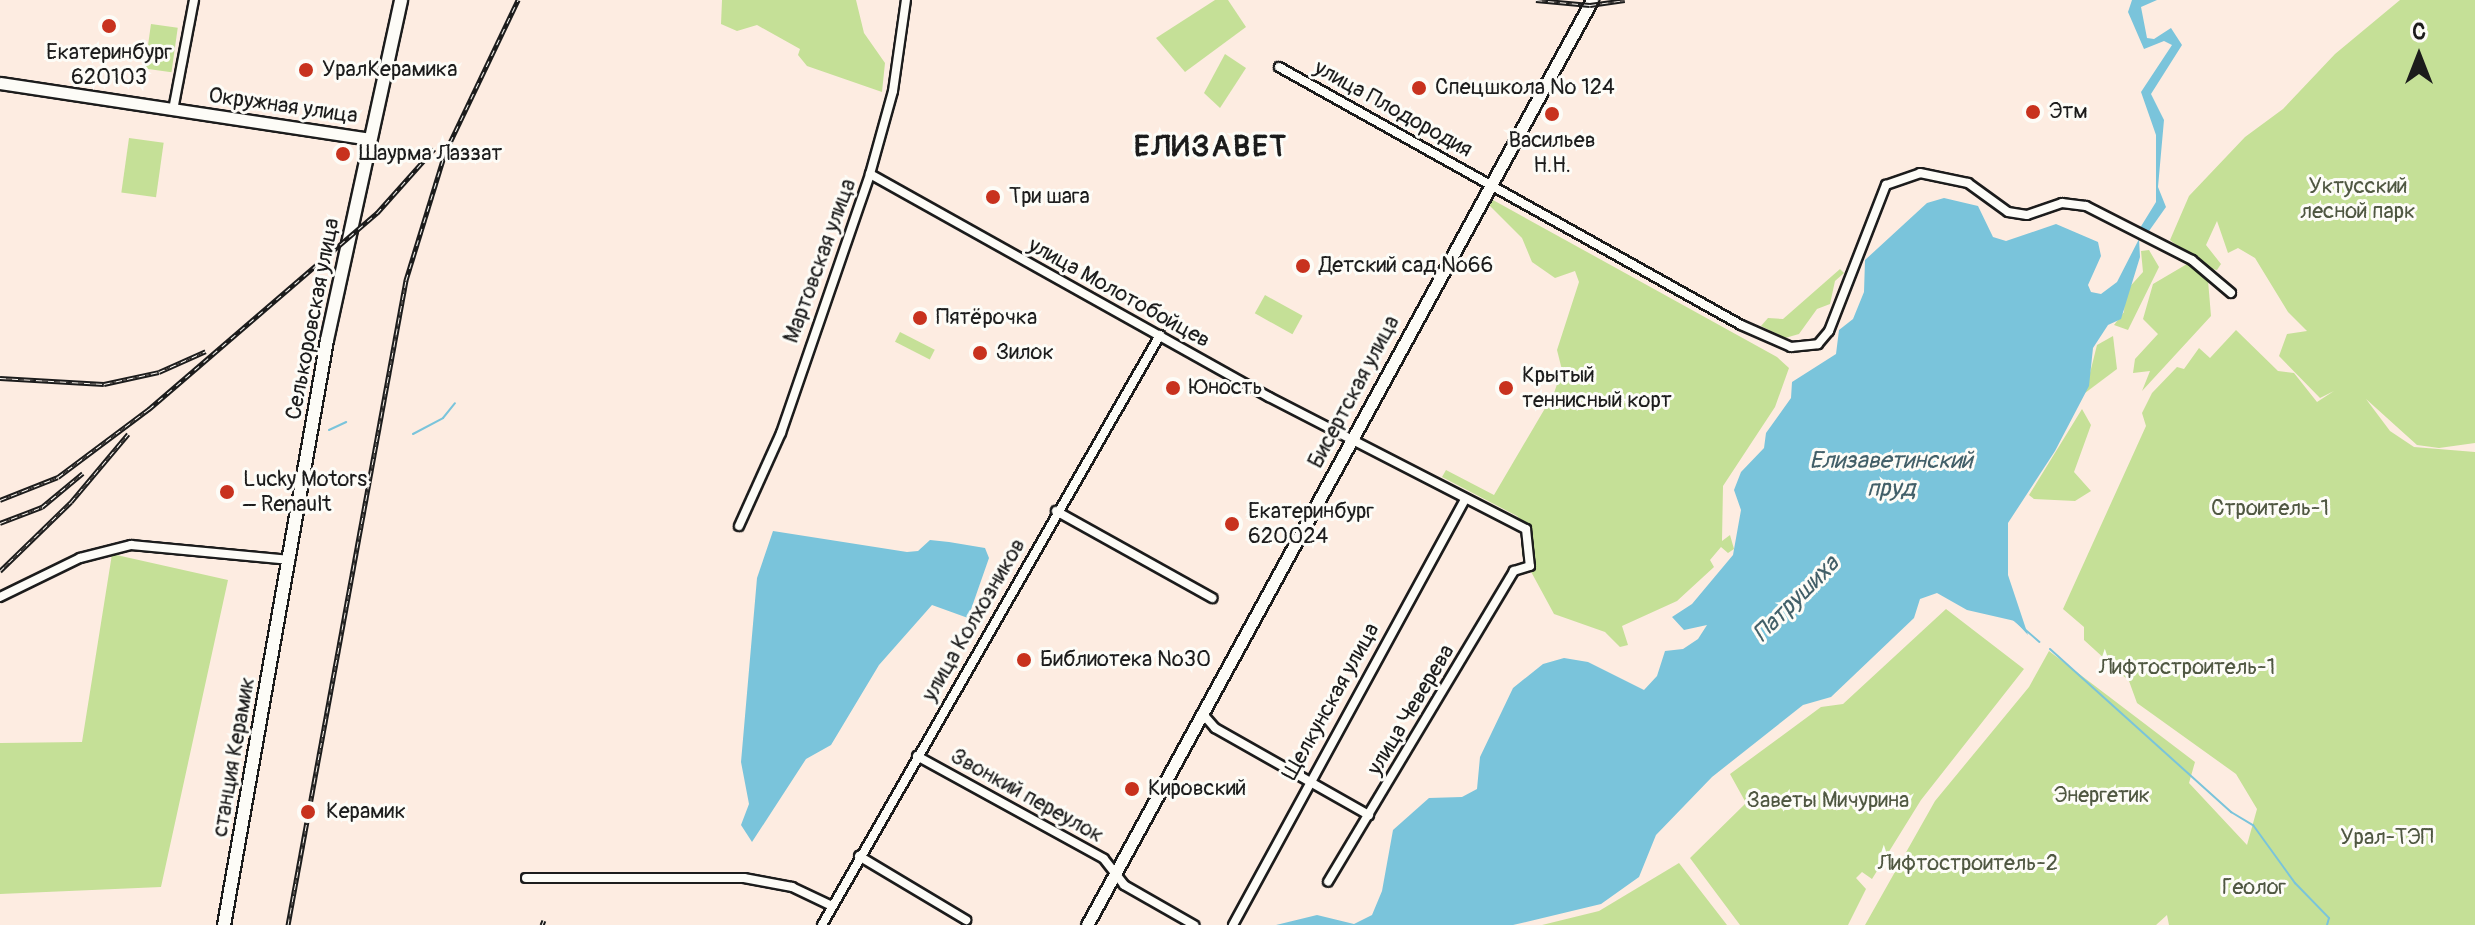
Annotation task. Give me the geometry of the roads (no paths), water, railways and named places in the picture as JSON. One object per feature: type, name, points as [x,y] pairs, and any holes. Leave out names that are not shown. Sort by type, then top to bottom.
[{"type":"main road","name":"Селькоровская улица","points":[[273,647],[291,560],[327,340],[401,0]]},
{"type":"main road","name":"Бисертская улица","points":[[1087,925],[1591,2]]},
{"type":"main road","name":"Окружная улица","points":[[0,83],[370,139]]},
{"type":"main road","name":"станция Керамик","points":[[224,925],[273,647]]},
{"type":"street","points":[[173,110],[194,0]]},
{"type":"street","name":"Мартовская улица","points":[[739,526],[781,433],[870,174],[893,91],[906,0]]},
{"type":"street","name":"улица Плодородия","points":[[1279,67],[1741,325],[1791,347],[1818,344],[1829,331],[1886,185],[1920,173],[1968,183],[2008,212],[2027,215],[2062,203],[2086,206],[2192,260],[2231,293]]},
{"type":"street","name":"улица Молотобойцев","points":[[870,174],[1352,441],[1526,529],[1530,566]]},
{"type":"street","name":"улица Колхозников","points":[[822,925],[1056,511],[1160,335]]},
{"type":"street","name":"Щелкунская улица","points":[[1233,925],[1308,781],[1465,499]]},
{"type":"street","points":[[1056,511],[1212,598]]},
{"type":"street","points":[[0,597],[80,558],[131,545],[291,560]]},
{"type":"street","name":"улица Чеверева","points":[[1328,882],[1514,571],[1530,566]]},
{"type":"street","points":[[1202,713],[1215,728],[1369,815]]},
{"type":"street","name":"Звонкий переулок","points":[[917,756],[1117,870],[1124,885],[1194,925]]},
{"type":"street","points":[[859,856],[966,920]]},
{"type":"street","points":[[526,878],[744,878],[792,887],[832,906]]},
{"type":"water","points":[[2132,0],[2157,0],[2141,7],[2147,38],[2154,39],[2171,28],[2182,45],[2151,94],[2164,120],[2158,187],[2166,207],[2149,231],[2140,228],[2156,202],[2156,135],[2141,92],[2172,45],[2164,41],[2144,49],[2128,12]]},
{"type":"water","name":"Елизаветинский пруд","points":[[1944,198],[1978,206],[1993,237],[2006,241],[2056,224],[2098,242],[2101,256],[2088,285],[2091,292],[2101,294],[2117,282],[2139,239],[2140,257],[2121,319],[2108,325],[2093,348],[2089,386],[2055,451],[2008,523],[2008,575],[2028,635],[2015,621],[1967,610],[1937,593],[1920,599],[1914,618],[1831,697],[1803,705],[1712,777],[1656,835],[1639,877],[1601,904],[1513,925],[1276,925],[1317,915],[1354,924],[1372,915],[1382,891],[1393,830],[1429,798],[1462,797],[1477,789],[1480,757],[1513,688],[1543,664],[1564,658],[1588,662],[1644,690],[1657,676],[1665,651],[1683,649],[1698,639],[1707,625],[1684,630],[1672,617],[1692,604],[1733,555],[1741,510],[1734,490],[1741,472],[1764,448],[1766,433],[1791,398],[1792,382],[1836,354],[1839,330],[1853,319],[1864,292],[1865,260],[1927,203]]},
{"type":"water","points":[[773,531],[907,552],[918,551],[930,540],[949,542],[985,548],[989,558],[968,618],[932,605],[879,665],[831,745],[806,759],[752,842],[741,825],[749,804],[741,762],[757,578]]},
{"type":"waterway","points":[[413,434],[443,418],[455,403]]},
{"type":"waterway","points":[[329,430],[346,422]]},
{"type":"waterway","points":[[2013,619],[2039,642]]},
{"type":"waterway","points":[[2050,649],[2231,812],[2253,825],[2295,883],[2329,918],[2327,925]]},
{"type":"railway","points":[[288,925],[406,280],[445,153],[518,0]]},
{"type":"railway","points":[[1536,0],[1590,5],[1625,0]]},
{"type":"railway","points":[[0,500],[58,477],[149,409],[377,213],[434,149]]},
{"type":"railway","points":[[0,378],[104,384],[159,372],[206,351]]},
{"type":"railway","points":[[0,571],[71,502],[128,434]]},
{"type":"railway","points":[[0,523],[42,507],[83,473]]},
{"type":"railway","points":[[542,925],[544,920]]},
{"type":"place","name":"Екатеринбург 620103","points":[[109,26]]},
{"type":"place","name":"УралКерамика","points":[[306,70]]},
{"type":"place","name":"Спецшкола № 124","points":[[1419,88]]},
{"type":"place","name":"Этм","points":[[2033,112]]},
{"type":"place","name":"Васильев Н.Н.","points":[[1552,114]]},
{"type":"place","name":"Шаурма Лаззат","points":[[343,154]]},
{"type":"place","name":"Три шага","points":[[993,197]]},
{"type":"place","name":"Детский сад №66","points":[[1303,266]]},
{"type":"place","name":"Пятёрочка","points":[[920,318]]},
{"type":"place","name":"Зилок","points":[[980,353]]},
{"type":"place","name":"Юность","points":[[1173,388]]},
{"type":"place","name":"Крытый теннисный корт","points":[[1506,388]]},
{"type":"place","name":"Lucky Motors – Renault","points":[[227,492]]},
{"type":"place","name":"Екатеринбург 620024","points":[[1232,524]]},
{"type":"place","name":"Библиотека №30","points":[[1024,660]]},
{"type":"place","name":"Кировский","points":[[1132,789]]},
{"type":"place","name":"Керамик","points":[[308,812]]},
{"type":"district","name":"ЕЛИЗАВЕТ","points":[[1211,147]]},
{"type":"park label","name":"Уктусский лесной парк","points":[[2358,198]]},
{"type":"park label","name":"Строитель-1","points":[[2270,509]]},
{"type":"park label","name":"Лифтостроитель-1","points":[[2187,668]]},
{"type":"park label","name":"Энергетик","points":[[2102,796]]},
{"type":"park label","name":"Заветы Мичурина","points":[[1828,801]]},
{"type":"park label","name":"Урал-ТЭП","points":[[2387,838]]},
{"type":"park label","name":"Лифтостроитель-2","points":[[1968,864]]},
{"type":"park label","name":"Геолог","points":[[2254,888]]},
{"type":"water label","name":"Патрушиха","points":[[1796,599]]}]
